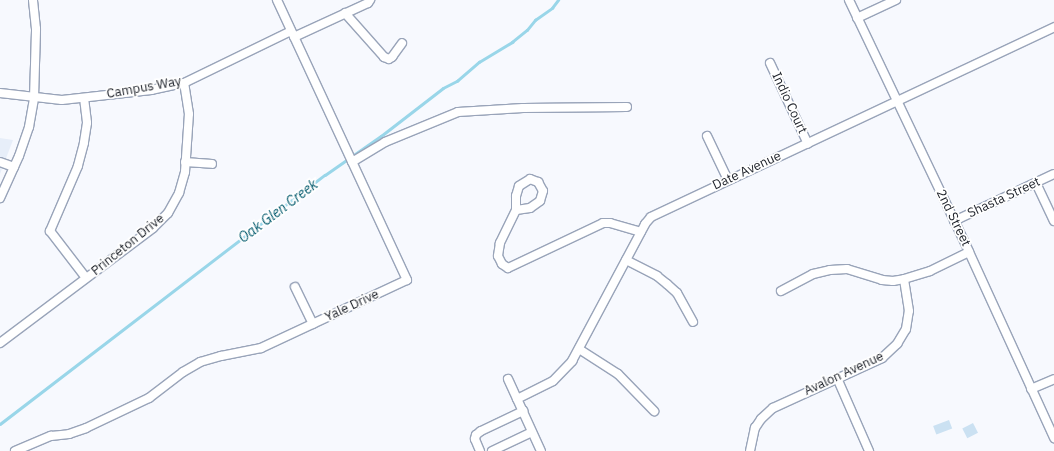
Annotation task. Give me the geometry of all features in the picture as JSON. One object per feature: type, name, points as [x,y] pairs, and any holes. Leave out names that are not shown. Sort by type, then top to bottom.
[{"type":"street","points":[[0,198],[14,167],[29,127],[34,98],[36,29],[33,0]]},
{"type":"street","name":"Yale Drive","points":[[15,451],[51,436],[69,434],[86,428],[118,414],[149,398],[183,372],[200,362],[261,348],[408,280],[277,0]]},
{"type":"street","name":"Campus Way","points":[[0,94],[62,100],[151,90],[184,83],[292,34],[368,3],[370,0]]},
{"type":"street","name":"2nd Street","points":[[849,0],[969,252],[1054,438]]},
{"type":"street","points":[[857,18],[896,0]]},
{"type":"street","points":[[345,13],[384,57],[389,59],[392,57],[402,43]]},
{"type":"street","name":"Date Avenue","points":[[517,399],[553,381],[572,361],[641,232],[651,217],[658,212],[808,144],[1054,27]]},
{"type":"street","name":"Indio Court","points":[[770,62],[808,144]]},
{"type":"street","name":"Princeton Drive","points":[[0,343],[153,228],[168,213],[179,193],[185,162],[189,114],[184,83]]},
{"type":"street","points":[[84,98],[87,123],[84,143],[78,166],[50,231],[86,278]]},
{"type":"street","points":[[352,162],[385,142],[458,112],[523,108],[627,107]]},
{"type":"street","points":[[707,136],[728,180]]},
{"type":"street","points":[[0,162],[14,167]]},
{"type":"street","points":[[185,162],[212,164]]},
{"type":"street","name":"Shasta Street","points":[[954,221],[1054,174]]},
{"type":"street","points":[[1036,183],[1054,221]]},
{"type":"street","points":[[516,210],[498,249],[500,260],[508,268],[602,223],[610,223],[641,232]]},
{"type":"street","points":[[781,291],[813,274],[830,270],[847,269],[882,280],[893,281],[904,279],[930,271],[969,252]]},
{"type":"street","points":[[626,260],[657,276],[677,293],[693,322]]},
{"type":"street","name":"Avalon Avenue","points":[[750,451],[755,428],[761,419],[773,408],[882,358],[897,344],[906,329],[909,311],[904,279]]},
{"type":"street","points":[[295,286],[313,324]]},
{"type":"street","points":[[579,349],[618,374],[654,411]]},
{"type":"street","points":[[836,378],[869,451]]},
{"type":"street","points":[[508,379],[541,451]]},
{"type":"street","points":[[1031,389],[1054,379]]},
{"type":"street","points":[[480,451],[475,439],[476,435],[481,431],[523,411]]},
{"type":"street","points":[[492,451],[532,432]]},
{"type":"shaded area","points":[[0,138],[13,140],[0,174]]},
{"type":"building","points":[[949,420],[952,428],[936,434],[933,426]]},
{"type":"building","points":[[973,423],[978,433],[967,438],[962,428]]},
{"type":"waterway","name":"Oak Glen Creek","points":[[0,424],[325,175],[381,136],[443,88],[457,81],[479,62],[512,42],[527,30],[535,20],[552,8],[558,0]]}]
